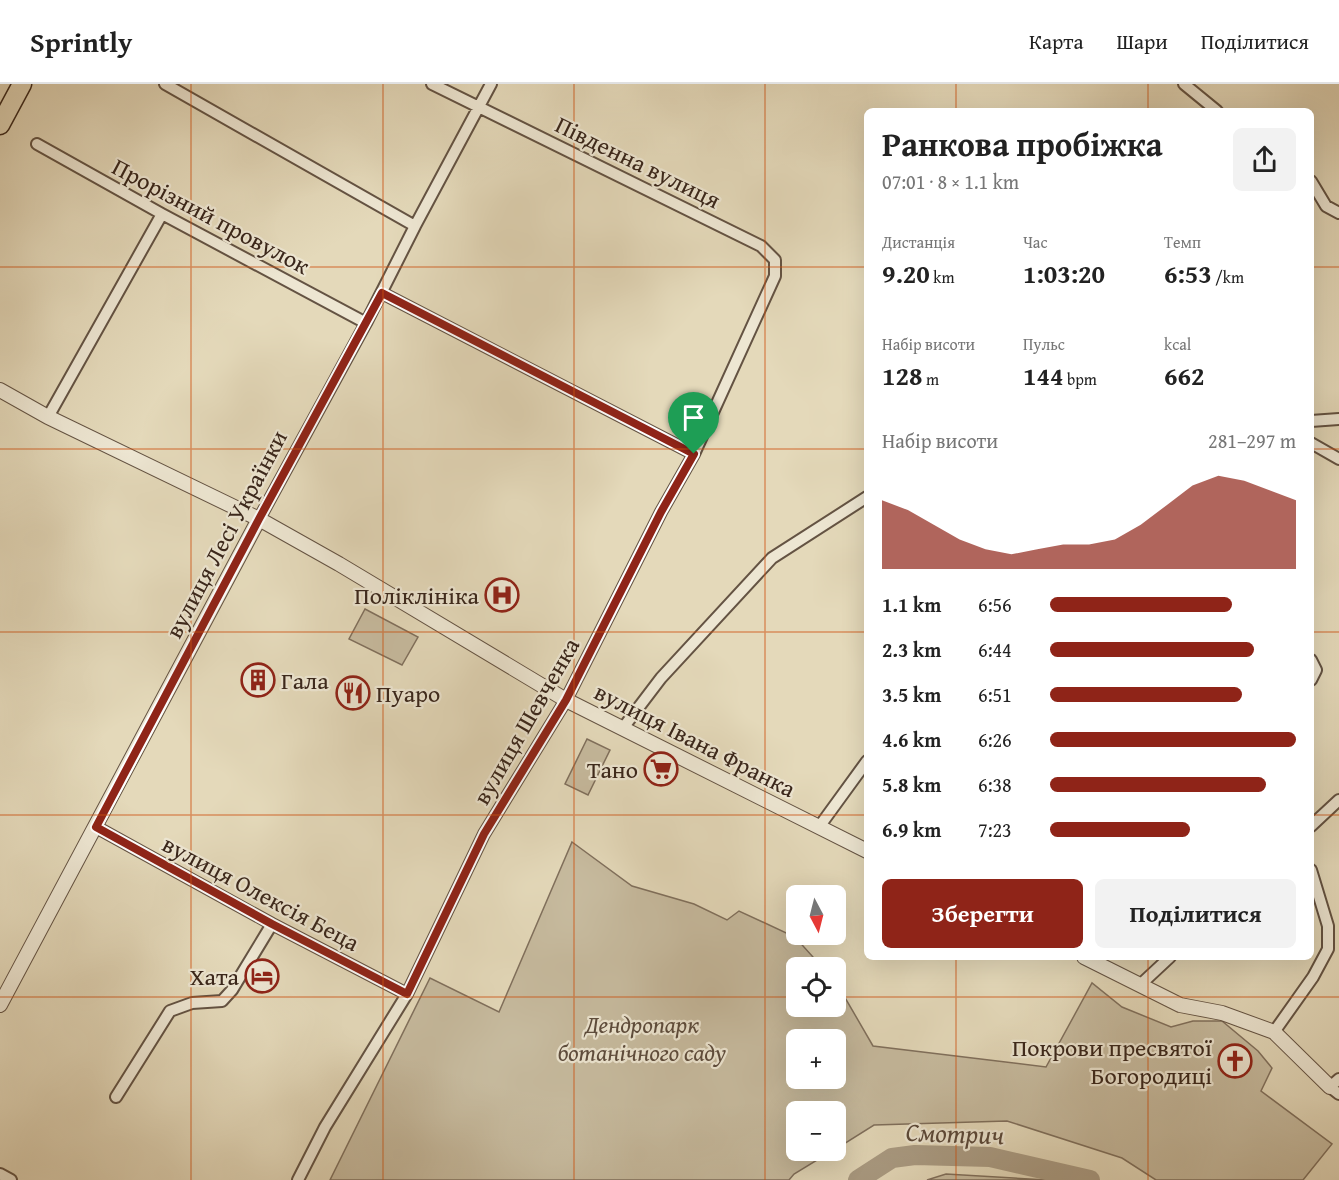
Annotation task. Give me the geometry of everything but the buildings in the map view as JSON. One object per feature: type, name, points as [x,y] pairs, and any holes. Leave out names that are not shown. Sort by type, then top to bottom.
[{"type":"main road","points":[[0,125],[22,84]]},
{"type":"street","points":[[165,84],[415,226]]},
{"type":"street","name":"Південна вулиця","points":[[432,84],[761,246],[775,260],[776,276]]},
{"type":"street","name":"вулиця Лесі Українки","points":[[0,1005],[382,293],[491,84]]},
{"type":"street","points":[[1184,84],[1213,108]]},
{"type":"street","name":"Прорізний провулок","points":[[37,144],[366,323]]},
{"type":"street","points":[[1314,187],[1326,206],[1339,213]]},
{"type":"street","points":[[48,417],[162,214]]},
{"type":"street","name":"вулиця Шевченка","points":[[298,1180],[325,1127],[407,994],[484,834],[566,700],[661,512],[694,454],[776,276]]},
{"type":"street","points":[[382,293],[694,454]]},
{"type":"street","name":"вулиця Івана Франка","points":[[0,390],[48,417],[259,519],[339,564],[566,700],[864,849]]},
{"type":"street","points":[[1314,421],[1339,419]]},
{"type":"street","points":[[1314,445],[1339,459]]},
{"type":"street","points":[[623,728],[661,678],[772,558],[864,499]]},
{"type":"street","points":[[819,827],[864,765]]},
{"type":"street","points":[[1314,823],[1339,800]]},
{"type":"street","name":"вулиця Олексія Беца","points":[[96,827],[272,924],[407,994]]},
{"type":"street","points":[[1274,1032],[1313,976],[1328,949],[1328,926],[1314,880]]},
{"type":"street","points":[[116,1097],[170,1011],[192,1003],[222,1000],[232,990],[272,924]]},
{"type":"street","points":[[1090,960],[1180,1005],[1222,1013],[1274,1032],[1336,1086]]},
{"type":"street","points":[[1140,985],[1167,960]]},
{"type":"street","points":[[0,1174],[11,1180]]},
{"type":"green space","points":[[365,609],[418,637],[402,665],[349,639]]},
{"type":"green space","points":[[587,739],[610,750],[588,795],[565,784]]},
{"type":"green space","name":"Дендропарк ботанічного саду","points":[[572,842],[632,886],[694,904],[727,920],[739,911],[786,933],[786,945],[802,945],[813,957],[786,957],[786,1017],[846,1017],[846,999],[873,1046],[1046,1067],[1092,983],[1122,1007],[1171,1027],[1193,1021],[1222,1021],[1258,1051],[1272,1068],[1261,1091],[1332,1144],[1303,1180],[1156,1180],[1122,1158],[1007,1121],[874,1125],[846,1143],[846,1101],[786,1101],[786,1161],[815,1161],[794,1174],[789,1180],[330,1180],[430,978],[499,1012]]},
{"type":"green space","points":[[946,1174],[1047,1180],[927,1180]]},
{"type":"waterway","name":"Смотрич","points":[[858,1180],[892,1158],[915,1155],[990,1157],[1090,1180]]},
{"type":"place","name":"Поліклініка","points":[[502,595]]},
{"type":"place","name":"Гала","points":[[258,680]]},
{"type":"place","name":"Пуаро","points":[[353,693]]},
{"type":"place","name":"Тано","points":[[661,769]]},
{"type":"place","name":"Хата","points":[[262,976]]},
{"type":"place","name":"Покрови пресвятої Богородиці","points":[[1235,1061]]},
{"type":"route","points":[[382,293],[694,454],[661,512],[566,700],[484,834],[407,994],[272,924],[96,827],[382,293]]}]
